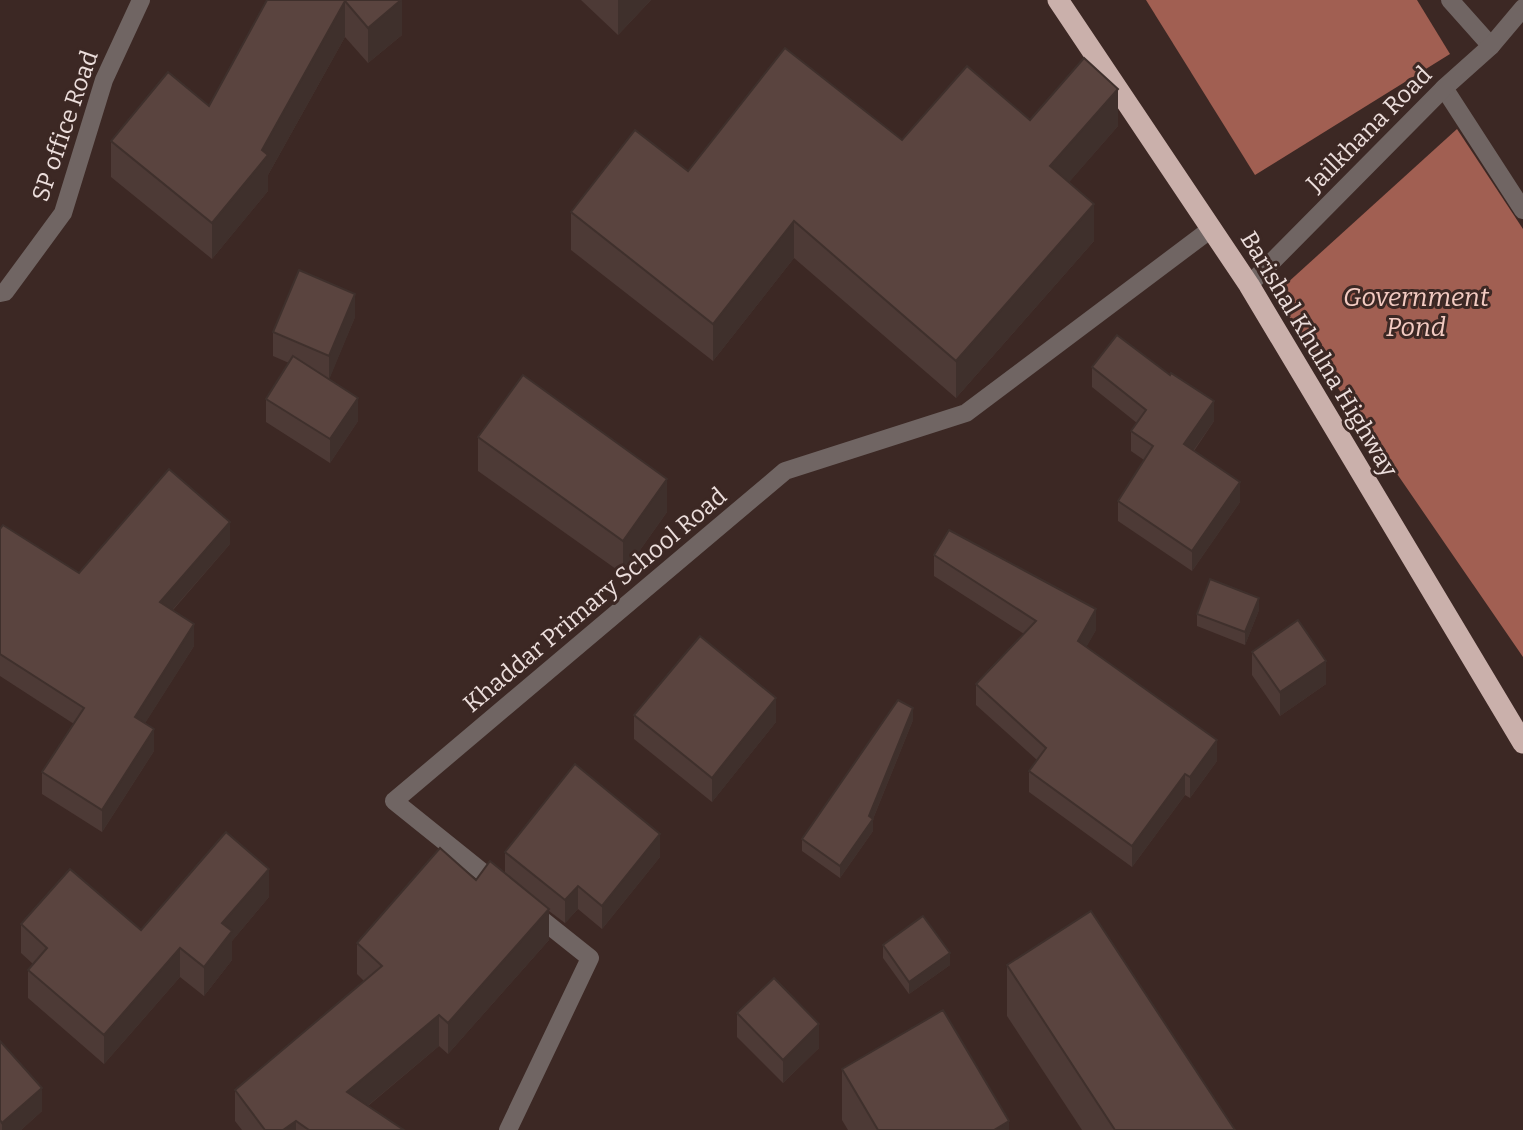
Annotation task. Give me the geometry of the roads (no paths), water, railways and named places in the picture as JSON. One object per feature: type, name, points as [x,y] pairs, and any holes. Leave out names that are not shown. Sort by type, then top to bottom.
[{"type":"highway","name":"Barishal Khulna Highway","points":[[1058,0],[1249,285],[1523,743]]},
{"type":"street","name":"SP office Road","points":[[0,293],[5,292],[63,213],[104,80],[141,0]]},
{"type":"street","points":[[1450,0],[1491,46]]},
{"type":"street","name":"Jailkhana Road","points":[[1249,285],[1444,88],[1491,46],[1523,8]]},
{"type":"street","points":[[1444,88],[1523,210]]},
{"type":"street","name":"Khaddar Primary School Road","points":[[508,1130],[590,958],[394,801],[785,471],[966,413],[1211,229]]},
{"type":"water","points":[[1146,0],[1417,0],[1450,54],[1255,175]]},
{"type":"water","name":"Government Pond","points":[[1457,129],[1523,229],[1523,657],[1274,295]]}]
